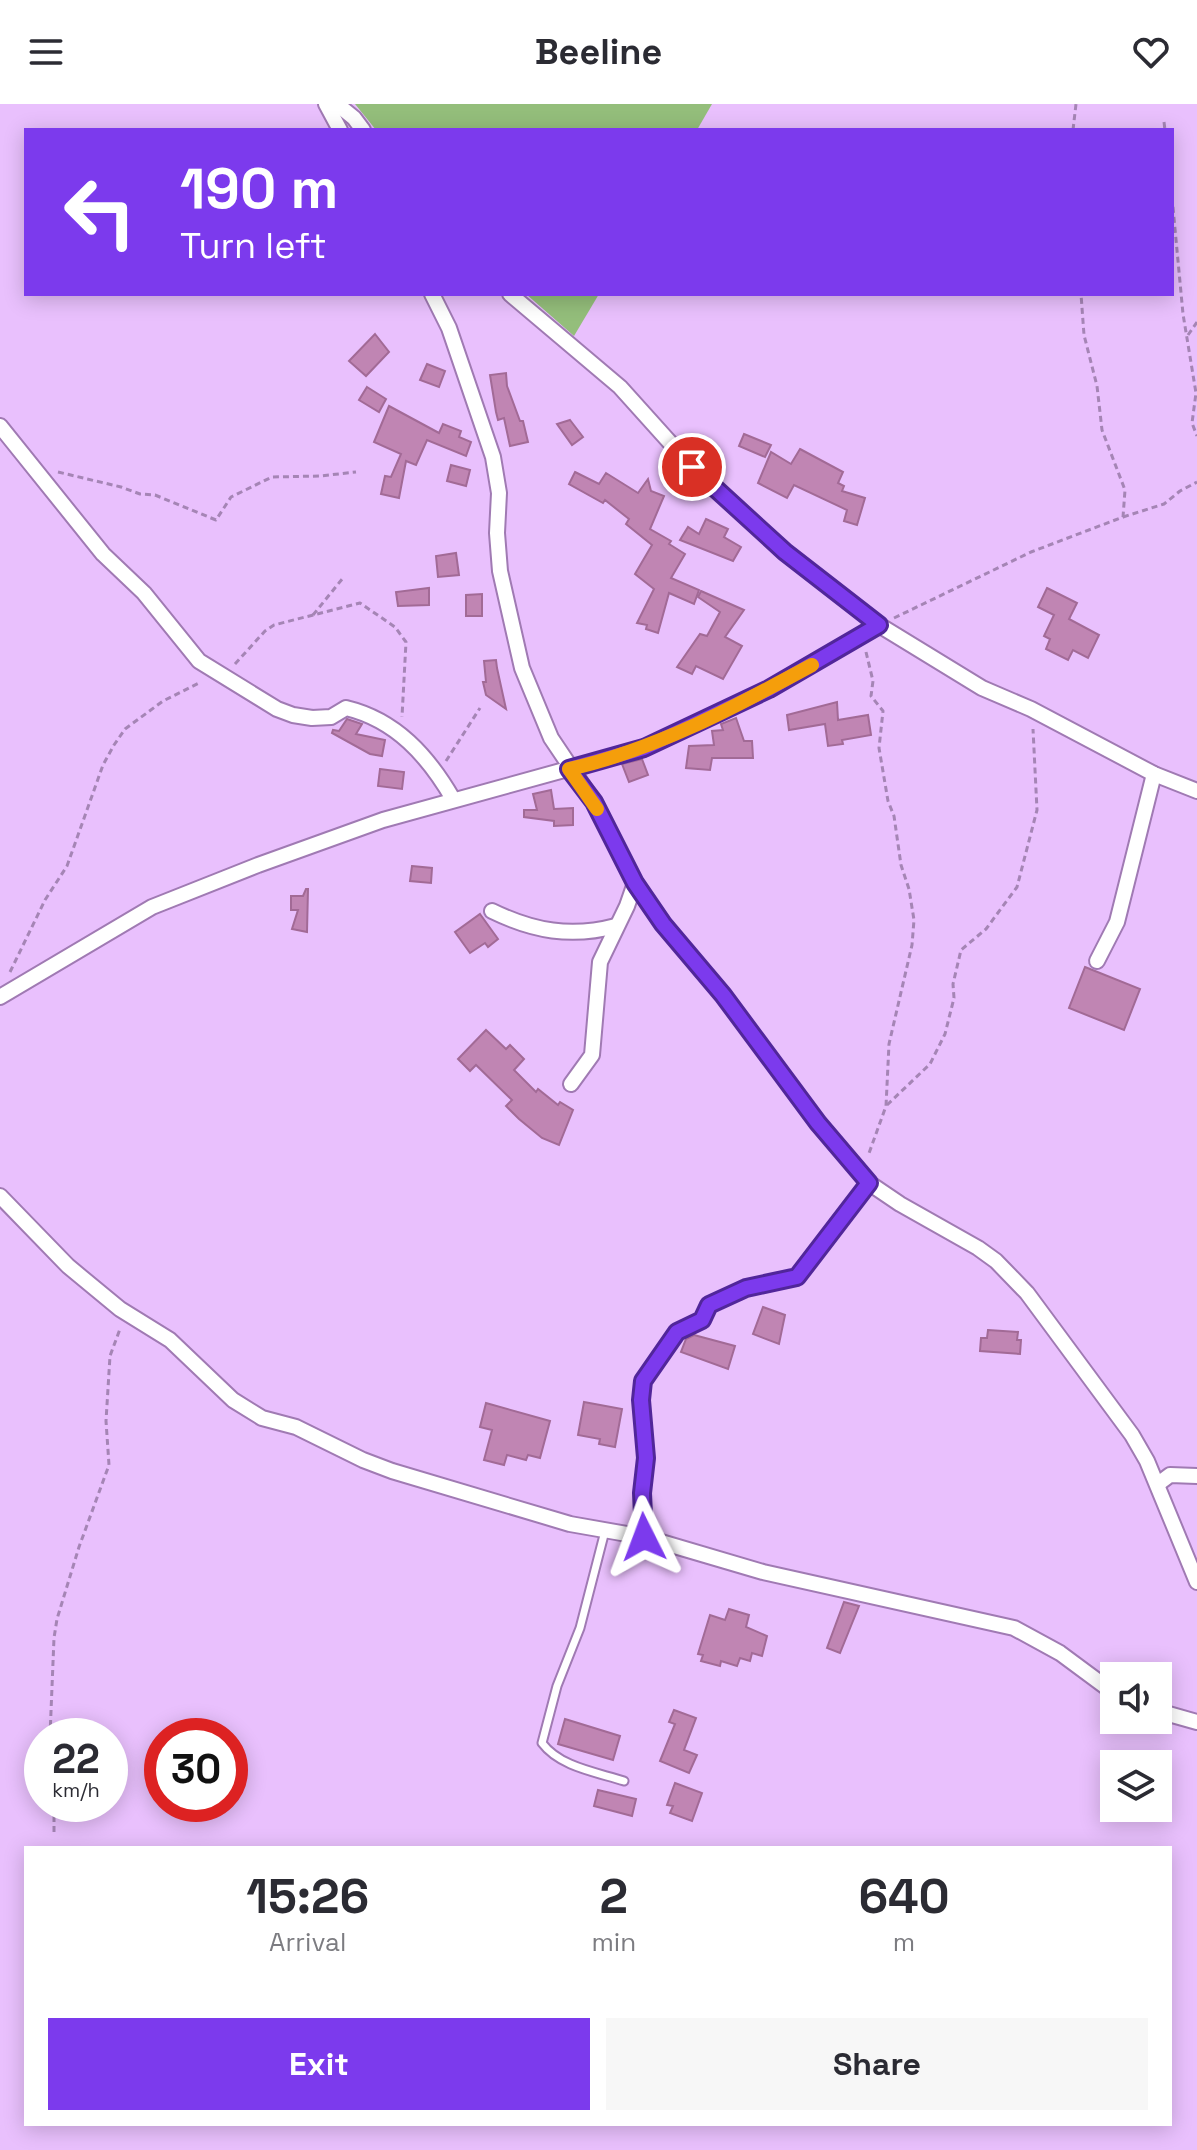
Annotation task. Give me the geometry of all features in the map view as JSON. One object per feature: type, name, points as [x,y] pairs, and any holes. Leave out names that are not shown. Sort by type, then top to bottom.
[{"type":"street","points":[[326,104],[339,128]]},
{"type":"street","points":[[337,104],[362,128]]},
{"type":"street","points":[[433,296],[449,328],[493,457],[499,493],[497,533],[500,571],[522,668],[551,738],[594,802],[635,883],[663,924],[723,995],[818,1123],[865,1179],[900,1204],[978,1248],[1011,1275],[1027,1293],[1132,1435],[1158,1484],[1197,1582]]},
{"type":"street","points":[[512,296],[620,387],[692,467],[785,552],[879,625],[982,688],[1031,709],[1154,774],[1197,791]]},
{"type":"street","points":[[0,426],[103,554],[144,593],[199,661],[277,709],[293,715],[331,717],[346,708],[362,712],[396,729],[427,759],[453,799]]},
{"type":"street","points":[[0,997],[152,907],[383,820],[644,748],[769,689],[879,625]]},
{"type":"street","points":[[1097,961],[1117,922],[1154,774]]},
{"type":"street","points":[[571,1084],[592,1055],[600,962],[635,883]]},
{"type":"street","points":[[492,911],[519,924],[555,933],[616,926]]},
{"type":"street","points":[[644,1537],[642,1493],[646,1458],[641,1400],[643,1381],[677,1332],[702,1320],[709,1305],[746,1288],[797,1277],[865,1179]]},
{"type":"street","points":[[0,1196],[68,1266],[120,1309],[170,1340],[233,1400],[262,1418],[296,1427],[363,1460],[403,1475],[570,1524],[644,1537],[763,1572],[1014,1628],[1060,1653],[1100,1683]]},
{"type":"street","points":[[1158,1484],[1170,1475],[1197,1476]]},
{"type":"street","points":[[1172,1715],[1197,1722]]},
{"type":"lane","points":[[605,1531],[580,1628],[557,1686],[542,1743],[564,1762],[624,1781]]},
{"type":"path","points":[[1073,128],[1076,104]]},
{"type":"path","points":[[1164,122],[1165,128]]},
{"type":"path","points":[[1174,218],[1183,314],[1196,393],[1192,423],[1197,436]]},
{"type":"path","points":[[1081,296],[1084,335],[1097,386],[1102,430],[1125,490],[1123,517]]},
{"type":"path","points":[[1188,336],[1197,322]]},
{"type":"path","points":[[35,467],[140,494],[155,495],[216,520],[231,497],[272,477],[356,472]]},
{"type":"path","points":[[879,625],[1031,552],[1164,504],[1197,482]]},
{"type":"path","points":[[313,615],[343,578]]},
{"type":"path","points":[[6,980],[45,900],[67,866],[103,765],[125,729],[163,701],[196,683],[221,676],[274,625],[360,603],[395,627],[406,642],[404,714],[396,729]]},
{"type":"path","points":[[862,636],[873,681],[871,696],[883,711],[879,748],[914,920],[912,945],[889,1044],[886,1106],[865,1179]]},
{"type":"path","points":[[439,775],[480,708]]},
{"type":"path","points":[[886,1106],[930,1064],[945,1034],[961,950],[986,929],[1017,887],[1037,810],[1031,709]]},
{"type":"path","points":[[51,1718],[57,1619],[109,1465],[106,1421],[110,1356],[121,1326],[120,1309]]},
{"type":"path","points":[[54,1822],[54,1832]]},
{"type":"green space","points":[[355,104],[712,104],[698,128],[374,128]]},
{"type":"green space","points":[[528,296],[598,296],[574,336]]},
{"type":"building","points":[[375,334],[389,352],[366,376],[349,361]]},
{"type":"building","points":[[427,364],[445,371],[439,387],[420,380]]},
{"type":"building","points":[[506,373],[507,386],[520,421],[523,421],[528,442],[510,446],[504,418],[498,420],[490,375]]},
{"type":"building","points":[[367,387],[386,399],[379,412],[359,400]]},
{"type":"building","points":[[389,406],[439,433],[443,424],[461,431],[459,437],[471,442],[466,456],[427,440],[416,465],[406,461],[399,498],[381,494],[385,476],[391,477],[401,454],[374,442]]},
{"type":"building","points":[[570,420],[583,437],[572,445],[557,424]]},
{"type":"building","points":[[744,434],[771,445],[765,457],[739,446]]},
{"type":"building","points":[[800,449],[843,472],[838,483],[844,486],[842,491],[865,498],[857,525],[844,521],[847,510],[794,485],[787,498],[758,483],[771,452],[791,464]]},
{"type":"building","points":[[451,465],[470,470],[466,486],[447,481]]},
{"type":"building","points":[[575,472],[599,484],[606,473],[638,493],[648,479],[651,491],[664,496],[650,529],[671,541],[669,544],[685,554],[671,578],[699,590],[694,604],[669,593],[658,633],[646,629],[647,625],[637,623],[654,589],[635,574],[652,545],[626,524],[629,519],[605,500],[603,503],[569,484]]},
{"type":"building","points":[[706,519],[728,529],[724,537],[741,547],[733,561],[680,540],[688,527],[699,534]]},
{"type":"building","points":[[456,553],[459,575],[438,577],[436,556]]},
{"type":"building","points":[[429,588],[429,605],[398,606],[396,592]]},
{"type":"building","points":[[1047,588],[1077,603],[1069,619],[1099,635],[1088,658],[1073,650],[1068,660],[1046,649],[1050,639],[1044,636],[1054,615],[1038,607]]},
{"type":"building","points":[[701,591],[744,610],[725,637],[742,646],[723,679],[696,666],[692,674],[677,667],[700,634],[707,636],[720,612],[698,597]]},
{"type":"building","points":[[482,594],[482,616],[466,616],[466,595]]},
{"type":"building","points":[[496,660],[506,709],[486,695],[483,682],[486,682],[484,661]]},
{"type":"building","points":[[837,702],[838,720],[868,715],[871,735],[828,746],[825,724],[789,730],[787,715]]},
{"type":"building","points":[[736,718],[744,741],[752,741],[753,758],[712,758],[710,770],[686,768],[689,746],[714,745],[712,731],[723,730],[721,724]]},
{"type":"building","points":[[347,719],[362,724],[356,734],[385,740],[382,756],[370,754],[332,733],[333,730],[339,731]]},
{"type":"building","points":[[642,759],[648,775],[629,782],[622,764]]},
{"type":"building","points":[[380,769],[404,772],[402,789],[378,786]]},
{"type":"building","points":[[551,790],[554,809],[573,808],[573,825],[554,826],[554,821],[524,817],[524,810],[537,810],[533,794]]},
{"type":"building","points":[[412,866],[432,868],[431,883],[410,881]]},
{"type":"building","points":[[306,889],[307,932],[292,929],[298,910],[291,910],[291,896],[303,896]]},
{"type":"building","points":[[480,914],[498,939],[488,947],[485,943],[470,953],[455,932]]},
{"type":"building","points":[[1085,967],[1140,989],[1124,1030],[1069,1008]]},
{"type":"building","points":[[486,1030],[506,1049],[510,1045],[524,1059],[514,1070],[536,1092],[538,1089],[558,1105],[560,1102],[573,1110],[559,1145],[542,1138],[519,1119],[506,1106],[512,1100],[476,1065],[470,1071],[458,1059]]},
{"type":"building","points":[[763,1307],[785,1315],[779,1344],[753,1334]]},
{"type":"building","points":[[988,1330],[1018,1332],[1020,1354],[980,1351],[981,1338],[987,1338]]},
{"type":"building","points":[[694,1335],[735,1346],[728,1369],[681,1352],[686,1339]]},
{"type":"building","points":[[584,1402],[622,1409],[615,1447],[599,1444],[600,1439],[578,1435]]},
{"type":"building","points":[[486,1403],[550,1421],[540,1458],[528,1455],[526,1460],[507,1455],[504,1465],[484,1460],[492,1430],[480,1427]]},
{"type":"building","points":[[844,1602],[859,1606],[840,1653],[827,1648]]},
{"type":"building","points":[[729,1609],[749,1615],[746,1627],[767,1636],[762,1656],[752,1653],[750,1661],[740,1658],[737,1666],[721,1661],[720,1666],[701,1661],[703,1655],[698,1654],[710,1615],[725,1620]]},
{"type":"building","points":[[674,1710],[696,1718],[684,1750],[697,1755],[689,1773],[660,1761],[675,1724],[669,1722]]},
{"type":"building","points":[[565,1719],[620,1736],[613,1760],[558,1744]]},
{"type":"building","points":[[675,1783],[702,1793],[692,1821],[670,1813],[673,1806],[667,1805]]},
{"type":"building","points":[[598,1790],[636,1799],[632,1816],[594,1806]]},
{"type":"slow traffic","points":[[597,809],[569,769],[644,748],[769,689],[812,665]]},
{"type":"route","points":[[644,1537],[642,1493],[646,1458],[641,1400],[643,1381],[677,1332],[702,1320],[709,1305],[746,1288],[797,1277],[869,1183],[818,1123],[723,995],[663,924],[635,883],[594,802],[569,769],[644,748],[769,689],[879,625],[785,552],[692,467]]}]
